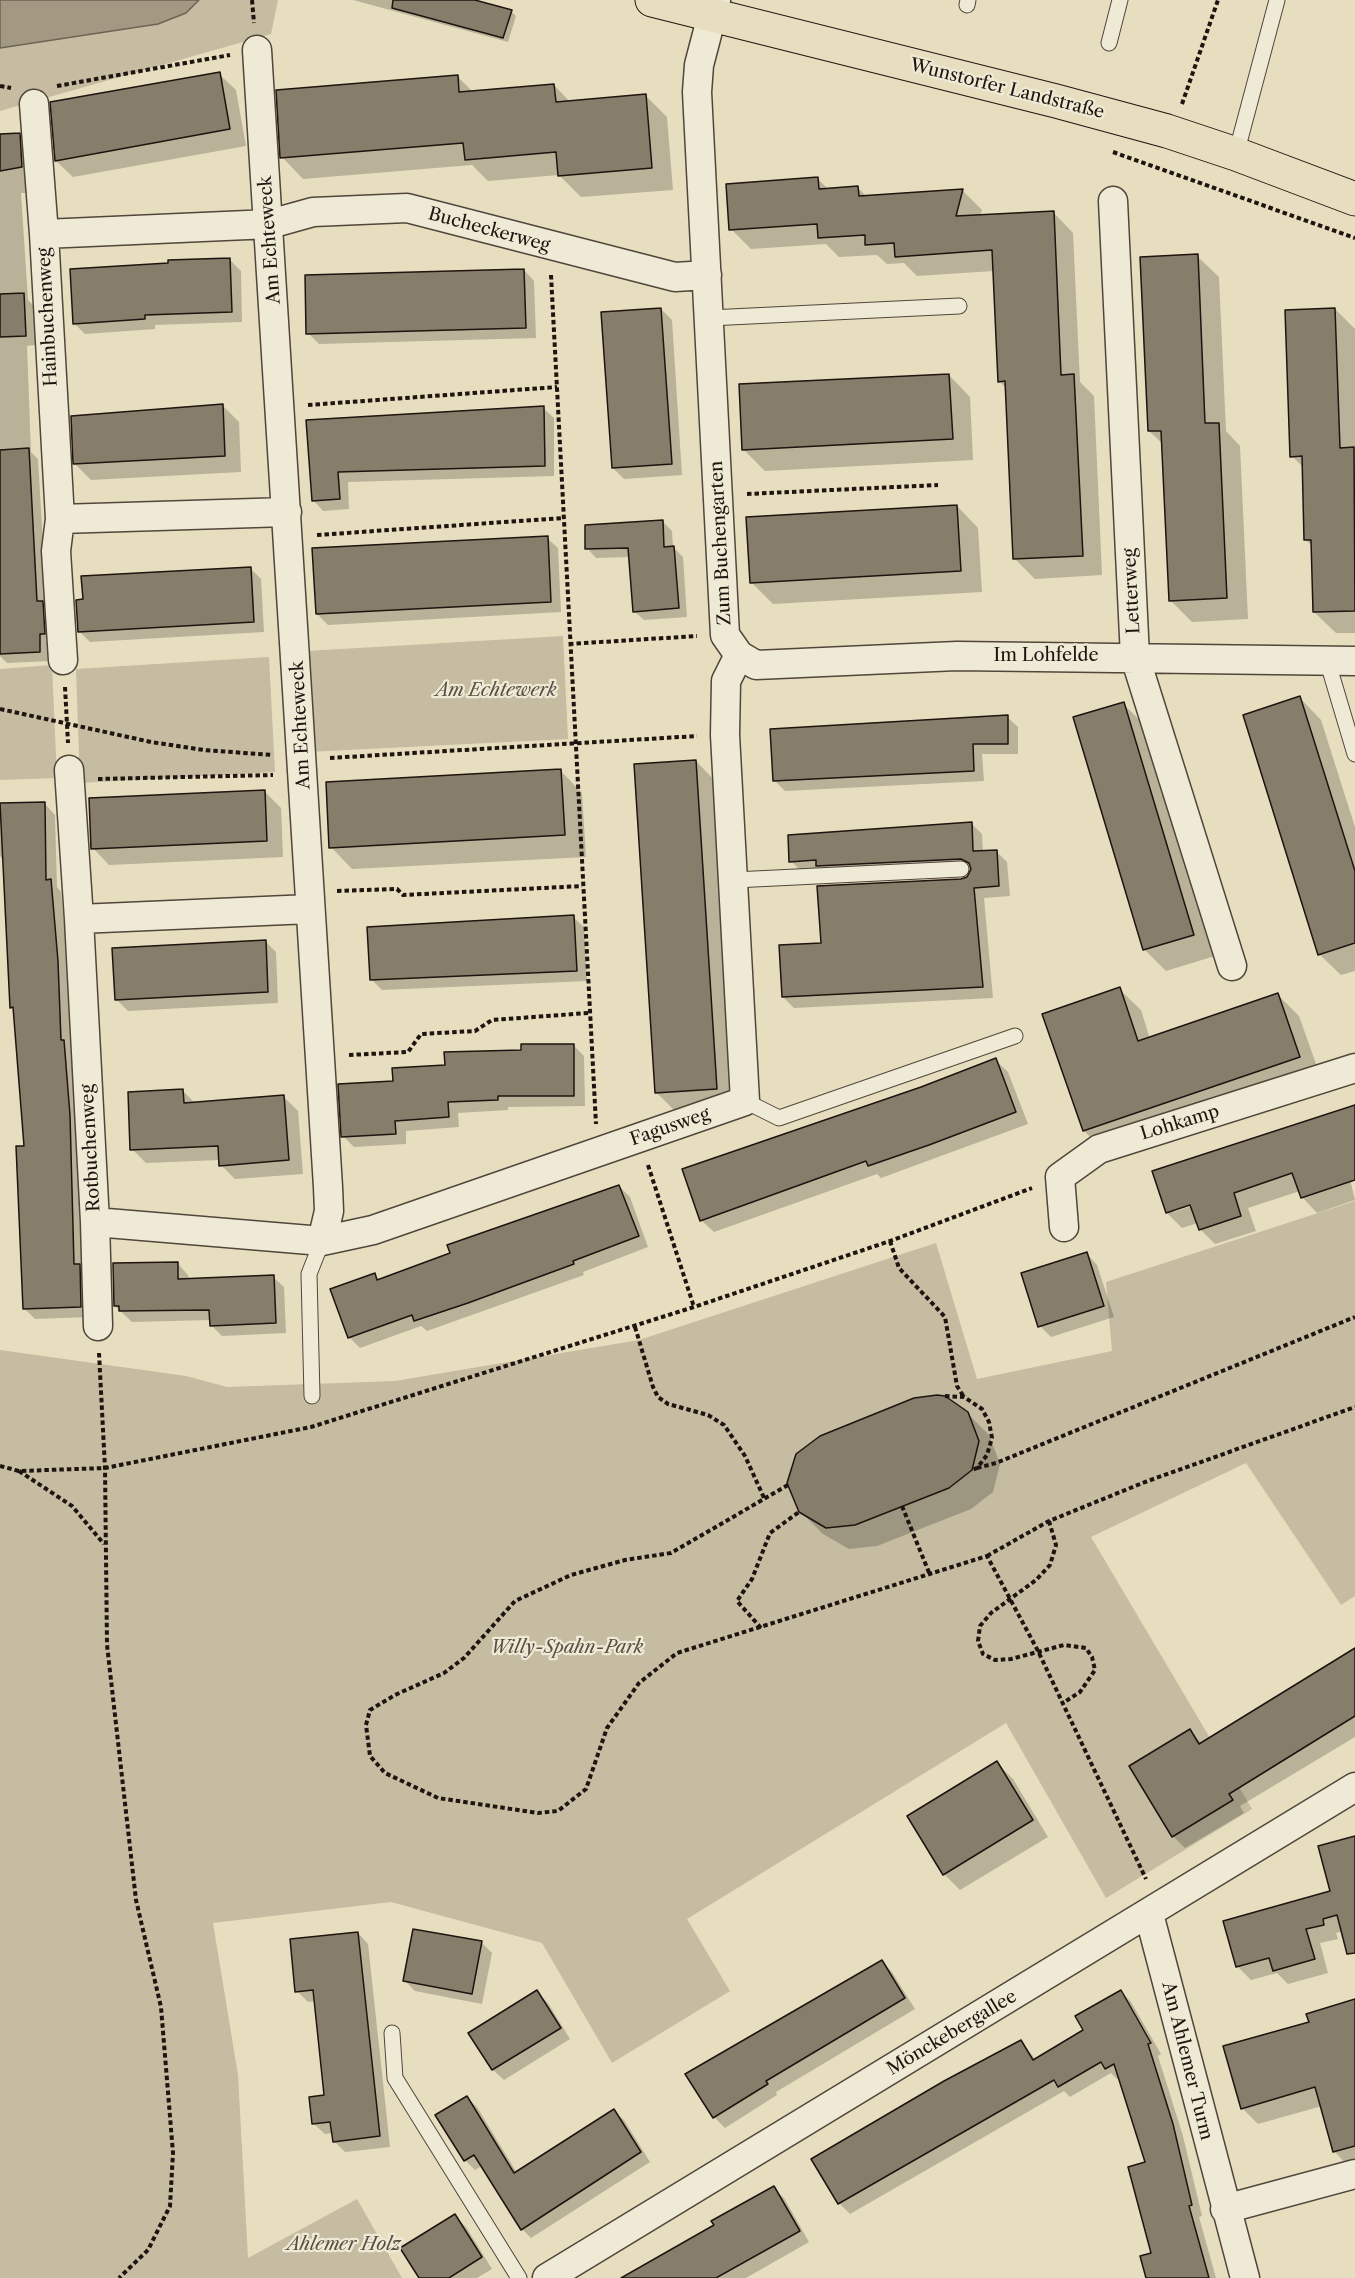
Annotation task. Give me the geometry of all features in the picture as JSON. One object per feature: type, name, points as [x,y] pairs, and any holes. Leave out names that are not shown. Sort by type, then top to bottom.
[{"type":"main road","name":"Wunstorfer Landstraße","points":[[652,0],[714,8],[1056,101],[1236,154],[1355,199]]},
{"type":"street","name":"Zum Buchengarten","points":[[714,8],[699,65],[697,92],[719,495],[732,645],[726,681],[725,735],[745,1101]]},
{"type":"street","name":"Am Echteweck","points":[[257,50],[270,224],[321,1057],[329,1211],[322,1240]]},
{"type":"street","points":[[44,95],[44,234]]},
{"type":"street","name":"Letterweg","points":[[1113,201],[1136,657],[1232,966]]},
{"type":"street","name":"Bucheckerweg","points":[[270,224],[313,213],[407,208],[551,247],[675,277],[707,275]]},
{"type":"street","name":"Hainbuchenweg","points":[[63,660],[56,551],[60,519],[44,234],[270,224]]},
{"type":"street","points":[[60,519],[288,524]]},
{"type":"street","name":"Im Lohfelde","points":[[732,645],[756,665],[957,656],[1355,661]]},
{"type":"street","name":"Rotbuchenweg","points":[[69,775],[95,1222],[322,1240]]},
{"type":"street","points":[[79,919],[310,901]]},
{"type":"street","name":"Lohkamp","points":[[1060,1177],[1099,1149],[1355,1068]]},
{"type":"street","name":"Fagusweg","points":[[322,1240],[373,1230],[745,1101]]},
{"type":"street","points":[[1060,1177],[1064,1227]]},
{"type":"street","points":[[95,1222],[98,1326]]},
{"type":"street","name":"Mönckebergallee","points":[[547,2278],[1355,1786]]},
{"type":"street","name":"Am Ahlemer Turm","points":[[1154,1910],[1225,2209],[1245,2278]]},
{"type":"street","points":[[1225,2209],[1355,2174]]},
{"type":"lane","points":[[1109,43],[1120,0]]},
{"type":"lane","points":[[1236,154],[1277,0]]},
{"type":"lane","points":[[709,318],[959,306]]},
{"type":"lane","points":[[1327,660],[1355,754]]},
{"type":"lane","points":[[734,880],[961,869]]},
{"type":"lane","points":[[745,1101],[779,1118],[1015,1036]]},
{"type":"lane","name":"Am Echteweck","points":[[312,1396],[309,1274],[322,1240]]},
{"type":"lane","points":[[392,2033],[395,2078],[519,2278]]},
{"type":"path","points":[[1180,111],[1218,0]]},
{"type":"path","points":[[44,95],[257,50]]},
{"type":"path","points":[[1106,150],[1355,238]]},
{"type":"path","points":[[551,247],[569,644],[597,1152]]},
{"type":"path","points":[[280,407],[557,387]]},
{"type":"path","points":[[719,495],[938,485]]},
{"type":"path","points":[[288,524],[563,519]]},
{"type":"path","points":[[569,644],[732,645]]},
{"type":"path","points":[[63,660],[69,775],[304,767],[576,742],[725,735]]},
{"type":"path","points":[[0,709],[68,725],[304,767]]},
{"type":"path","points":[[310,901],[397,889],[404,895],[582,886]]},
{"type":"path","points":[[321,1057],[408,1052],[421,1034],[475,1031],[492,1020],[588,1013]]},
{"type":"path","points":[[640,1138],[694,1307]]},
{"type":"path","points":[[0,1466],[19,1471],[105,1468],[311,1427],[635,1327],[890,1241],[1060,1177]]},
{"type":"path","points":[[890,1241],[899,1268],[945,1317],[957,1386],[964,1397],[982,1409],[989,1422],[992,1438],[987,1455],[977,1468]]},
{"type":"path","points":[[972,1470],[996,1463],[1355,1317]]},
{"type":"path","points":[[98,1326],[105,1468],[107,1645],[136,1900],[161,2007],[173,2153],[170,2206],[148,2250],[119,2278]]},
{"type":"path","points":[[635,1327],[658,1397],[668,1404],[708,1414],[724,1425],[745,1456],[765,1500]]},
{"type":"path","points":[[945,1396],[964,1397]]},
{"type":"path","points":[[789,1485],[671,1553],[625,1560],[571,1575],[515,1601],[464,1658],[444,1672],[370,1710],[366,1725],[370,1756],[386,1773],[438,1798],[538,1814],[558,1811],[586,1789],[607,1728],[639,1683],[677,1653],[987,1556],[1049,1521],[1145,1482],[1355,1407]]},
{"type":"path","points":[[19,1471],[72,1506],[105,1545]]},
{"type":"path","points":[[902,1506],[930,1575]]},
{"type":"path","points":[[761,1628],[737,1601],[752,1579],[770,1533],[799,1512]]},
{"type":"path","points":[[1049,1521],[1056,1545],[1050,1565],[1011,1600],[992,1613],[980,1626],[978,1641],[983,1654],[995,1660],[1011,1659],[1064,1645],[1086,1648],[1092,1657],[1095,1670],[1080,1692],[1063,1703]]},
{"type":"path","points":[[987,1556],[1063,1703],[1154,1910]]},
{"type":"green space","points":[[0,0],[278,0],[271,34],[0,111]]},
{"type":"green space","name":"Am Echtewerk","points":[[563,636],[568,739],[307,752],[307,651]]},
{"type":"green space","points":[[269,657],[275,772],[80,783],[76,669]]},
{"type":"green space","points":[[52,665],[57,778],[0,780],[0,669]]},
{"type":"green space","name":"Willy-Spahn-Park","points":[[1355,1201],[1355,1596],[1341,1605],[1246,1463],[1091,1537],[1252,1809],[1106,1898],[1006,1723],[687,1919],[730,1991],[612,2063],[542,1943],[391,1902],[213,1923],[238,2075],[248,2258],[357,2199],[402,2278],[0,2278],[0,1350],[186,1376],[227,1387],[395,1381],[639,1340],[936,1243],[977,1379],[1112,1351],[1106,1282]]},
{"type":"shaded area","points":[[0,0],[199,0],[186,13],[158,24],[0,48]]},
{"type":"building","points":[[393,0],[475,0],[512,10],[503,38],[392,8]]},
{"type":"building","points":[[220,72],[230,129],[55,161],[50,102]]},
{"type":"building","points":[[458,75],[459,92],[554,84],[556,102],[646,94],[652,168],[558,176],[556,152],[465,160],[463,143],[280,158],[276,90]]},
{"type":"building","points":[[20,133],[22,167],[0,171],[0,134]]},
{"type":"building","points":[[818,177],[819,189],[858,186],[859,196],[963,189],[956,216],[1054,211],[1061,375],[1074,374],[1083,556],[1013,559],[1005,381],[998,382],[992,250],[895,257],[894,243],[865,245],[865,235],[818,238],[817,224],[729,230],[726,184]]},
{"type":"building","points":[[1198,254],[1205,423],[1219,423],[1227,598],[1169,601],[1161,431],[1148,431],[1140,257]]},
{"type":"building","points":[[230,258],[232,312],[145,315],[145,319],[73,324],[70,269],[168,263],[168,260]]},
{"type":"building","points":[[524,269],[526,328],[306,334],[305,275]]},
{"type":"building","points":[[24,293],[26,336],[0,337],[0,294]]},
{"type":"building","points":[[661,308],[672,464],[612,468],[601,312]]},
{"type":"building","points":[[1335,308],[1340,448],[1354,447],[1355,611],[1313,612],[1311,540],[1304,540],[1302,456],[1290,457],[1285,310]]},
{"type":"building","points":[[949,374],[953,439],[742,450],[739,384]]},
{"type":"building","points":[[223,404],[225,456],[73,464],[71,416]]},
{"type":"building","points":[[544,406],[545,466],[338,472],[340,499],[312,501],[306,420]]},
{"type":"building","points":[[29,448],[37,601],[43,601],[45,634],[40,634],[40,652],[0,654],[0,450]]},
{"type":"building","points":[[957,505],[961,571],[750,583],[746,517]]},
{"type":"building","points":[[663,520],[664,547],[674,546],[679,608],[633,612],[628,548],[585,549],[585,525]]},
{"type":"building","points":[[548,536],[551,602],[316,614],[312,548]]},
{"type":"building","points":[[251,567],[254,622],[78,632],[76,600],[83,599],[81,576]]},
{"type":"building","points":[[1300,696],[1355,871],[1355,943],[1318,955],[1243,715]]},
{"type":"building","points":[[1124,702],[1194,935],[1143,950],[1073,717]]},
{"type":"building","points":[[1008,715],[1008,744],[973,744],[974,771],[773,781],[770,729]]},
{"type":"building","points":[[696,760],[717,1089],[655,1093],[634,764]]},
{"type":"building","points":[[561,769],[565,835],[329,848],[326,782]]},
{"type":"building","points":[[265,790],[267,841],[91,849],[89,798]]},
{"type":"building","points":[[45,802],[46,880],[51,879],[58,961],[61,1040],[64,1040],[70,1115],[74,1264],[80,1264],[81,1307],[23,1309],[16,1146],[24,1146],[13,1007],[10,1008],[0,803]]},
{"type":"building","points":[[972,822],[973,851],[997,850],[999,886],[974,888],[983,987],[782,997],[779,945],[821,943],[817,886],[961,879],[967,877],[971,869],[969,863],[961,859],[816,866],[816,860],[789,862],[788,835]]},
{"type":"building","points":[[574,915],[577,971],[370,980],[367,927]]},
{"type":"building","points":[[266,940],[268,992],[115,1000],[112,948]]},
{"type":"building","points":[[1120,987],[1138,1041],[1278,993],[1300,1057],[1083,1131],[1042,1014]]},
{"type":"building","points":[[521,1044],[574,1044],[574,1096],[498,1096],[498,1100],[448,1102],[449,1117],[395,1121],[396,1134],[341,1137],[338,1084],[393,1081],[392,1068],[445,1065],[444,1052],[521,1050]]},
{"type":"building","points":[[996,1058],[1016,1112],[929,1145],[868,1166],[866,1161],[700,1221],[682,1169],[921,1087]]},
{"type":"building","points":[[183,1089],[184,1103],[284,1095],[289,1160],[219,1166],[218,1146],[130,1150],[128,1092]]},
{"type":"building","points":[[1355,1105],[1355,1180],[1301,1198],[1292,1173],[1234,1193],[1241,1216],[1199,1230],[1190,1205],[1166,1213],[1152,1171]]},
{"type":"building","points":[[619,1185],[639,1236],[573,1261],[574,1264],[468,1303],[414,1321],[412,1315],[348,1338],[330,1289],[375,1273],[377,1280],[450,1253],[447,1245]]},
{"type":"building","points":[[1087,1252],[1104,1306],[1038,1327],[1021,1273]]},
{"type":"building","points":[[178,1262],[178,1279],[274,1275],[276,1323],[210,1326],[209,1310],[119,1311],[119,1306],[114,1306],[113,1263]]},
{"type":"building","points":[[945,1396],[968,1412],[979,1441],[972,1470],[949,1488],[855,1525],[826,1528],[799,1512],[787,1483],[796,1454],[820,1436],[914,1398]]},
{"type":"building","points":[[1355,1648],[1355,1716],[1229,1794],[1233,1800],[1172,1837],[1129,1766],[1190,1729],[1199,1744]]},
{"type":"building","points":[[997,1761],[1033,1820],[943,1875],[907,1816]]},
{"type":"building","points":[[1355,1836],[1355,1953],[1347,1954],[1337,1915],[1323,1919],[1324,1925],[1306,1929],[1315,1959],[1273,1971],[1269,1958],[1236,1967],[1223,1921],[1330,1891],[1318,1846]]},
{"type":"building","points":[[413,1929],[482,1941],[472,1994],[403,1981]]},
{"type":"building","points":[[358,1932],[380,2136],[333,2142],[330,2122],[312,2124],[309,2097],[324,2095],[313,1990],[295,1992],[290,1939]]},
{"type":"building","points":[[882,1960],[905,1998],[766,2081],[768,2084],[713,2118],[685,2074]]},
{"type":"building","points":[[537,1990],[561,2028],[492,2070],[468,2033]]},
{"type":"building","points":[[1121,1990],[1151,2043],[1148,2044],[1173,2124],[1192,2205],[1189,2206],[1209,2278],[1146,2278],[1140,2256],[1151,2253],[1128,2167],[1145,2162],[1114,2064],[1105,2069],[1101,2062],[1058,2087],[1054,2080],[838,2204],[811,2159],[944,2081],[1021,2040],[1033,2060],[1083,2030],[1075,2016]]},
{"type":"building","points":[[1355,1999],[1355,2146],[1333,2152],[1315,2087],[1241,2109],[1223,2046],[1309,2022],[1306,2014]]},
{"type":"building","points":[[467,2096],[514,2173],[614,2109],[641,2152],[521,2230],[474,2155],[464,2161],[435,2115]]},
{"type":"building","points":[[774,2186],[800,2231],[716,2278],[621,2278],[714,2225],[711,2221]]},
{"type":"building","points":[[455,2214],[482,2257],[449,2278],[419,2278],[400,2248]]},
{"type":"park label","name":"Ahlemer Holz","points":[[344,2245]]}]
